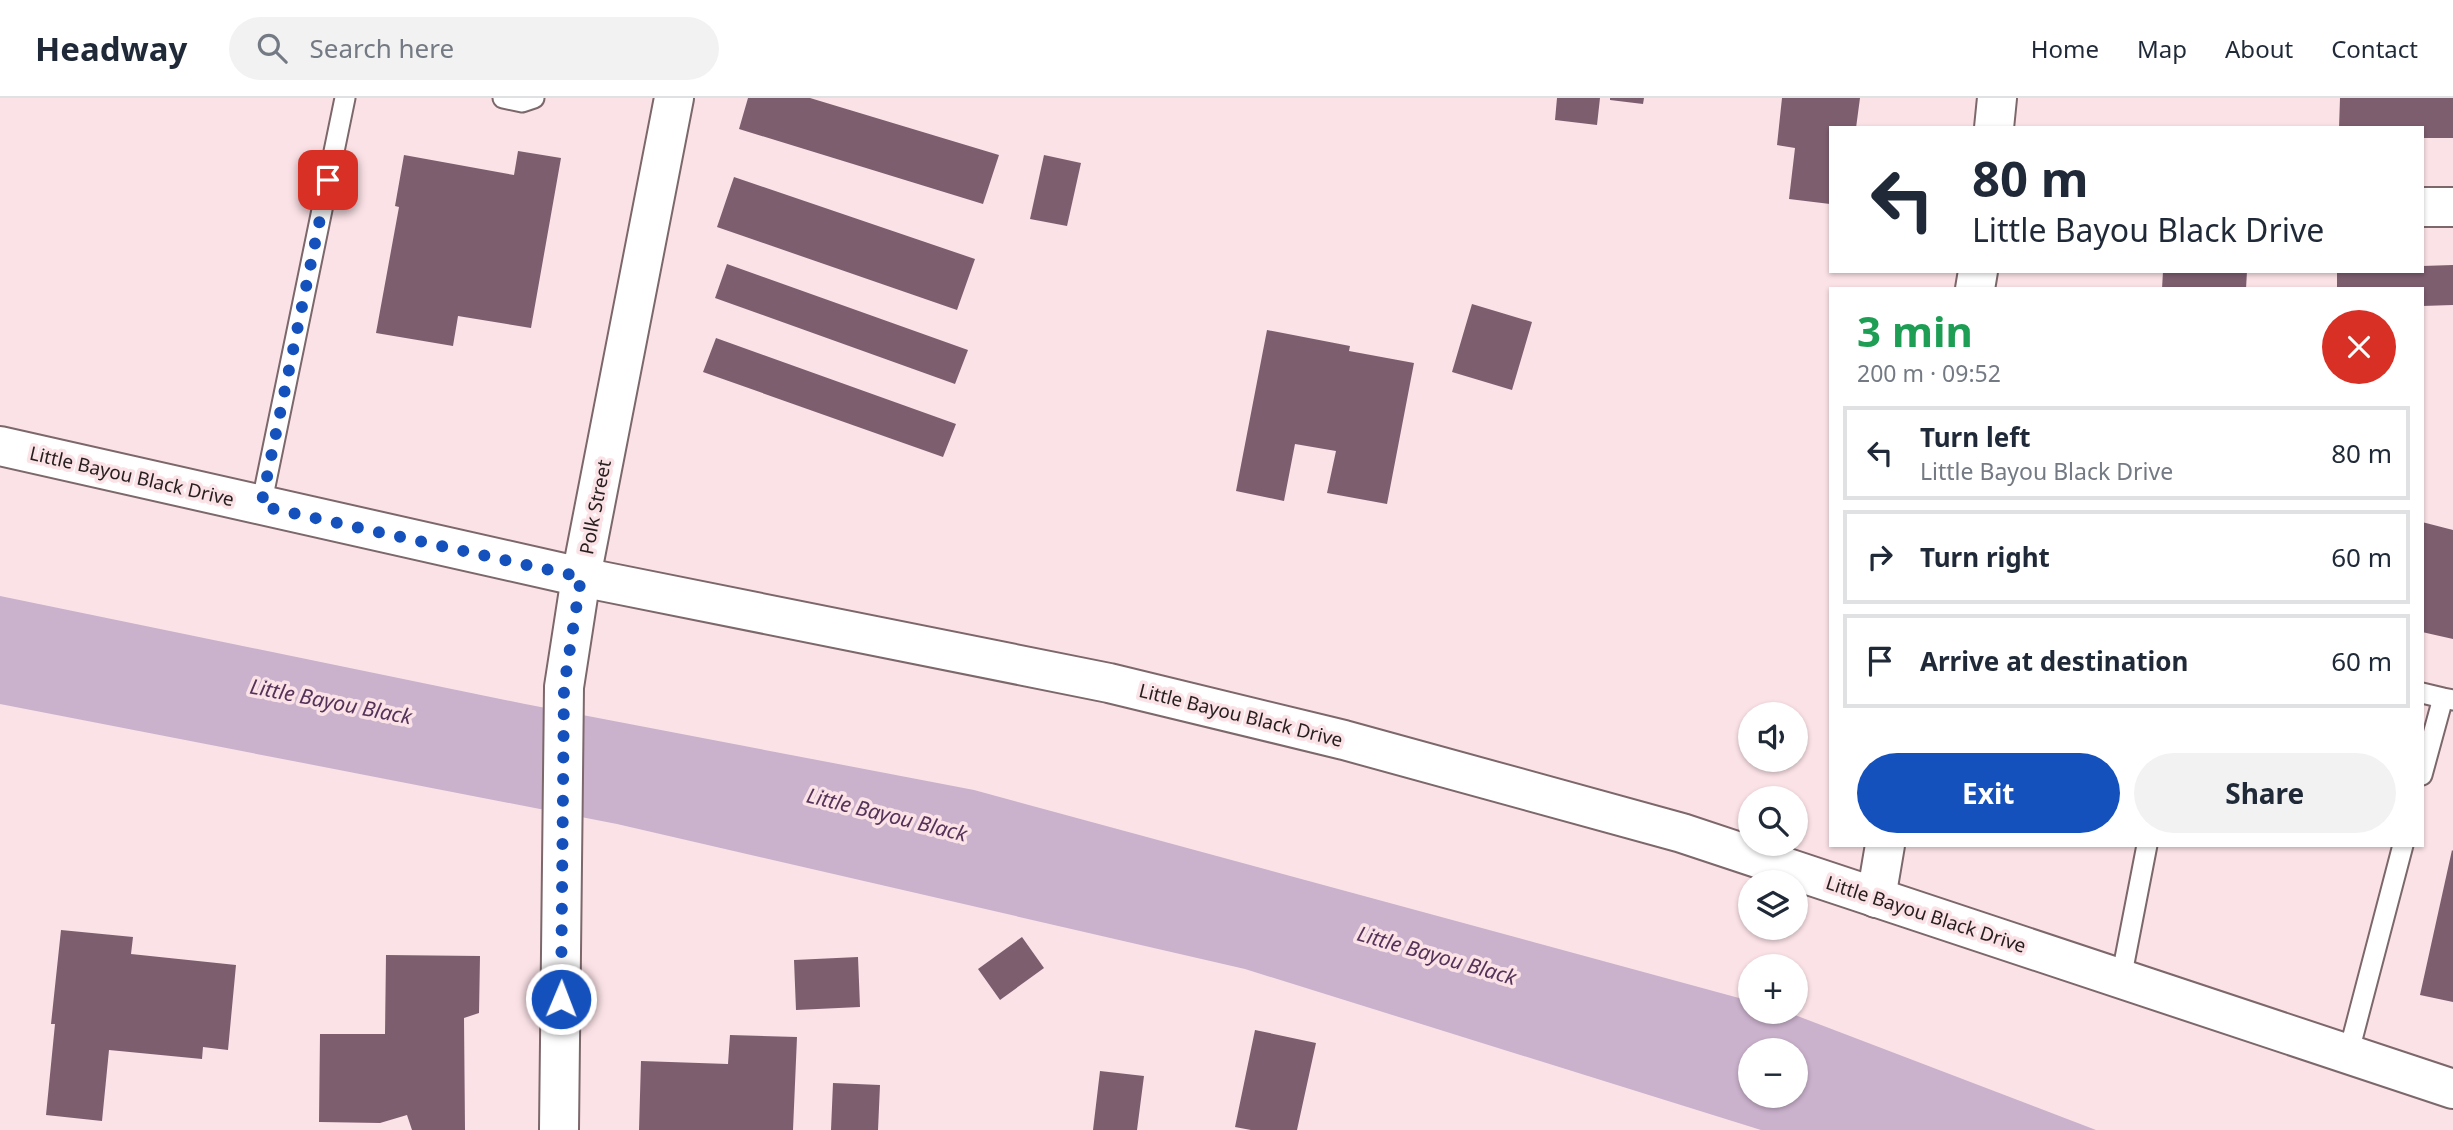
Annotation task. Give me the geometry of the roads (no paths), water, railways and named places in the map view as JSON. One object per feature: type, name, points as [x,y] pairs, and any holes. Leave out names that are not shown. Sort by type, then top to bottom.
[{"type":"main road","name":"Polk Street","points":[[559,1130],[564,687],[581,577],[674,98]]},
{"type":"main road","points":[[1994,126],[1997,98]]},
{"type":"main road","points":[[2424,207],[2453,207]]},
{"type":"main road","name":"Little Bayou Black Drive","points":[[0,446],[581,577],[1109,683],[1345,740],[1682,833],[2453,1089]]},
{"type":"main road","points":[[1876,898],[1885,847]]},
{"type":"lane","points":[[261,506],[345,98]]},
{"type":"lane","points":[[503,98],[522,102],[534,98]]},
{"type":"lane","points":[[2424,693],[2448,699],[2424,769]]},
{"type":"lane","points":[[2121,979],[2147,847]]},
{"type":"lane","points":[[2348,1055],[2402,847]]},
{"type":"water","name":"Little Bayou Black","points":[[0,596],[525,704],[974,790],[1738,998],[1738,1024],[1808,1024],[1808,1020],[2096,1130],[1761,1130],[1245,969],[617,824],[0,704]]}]
